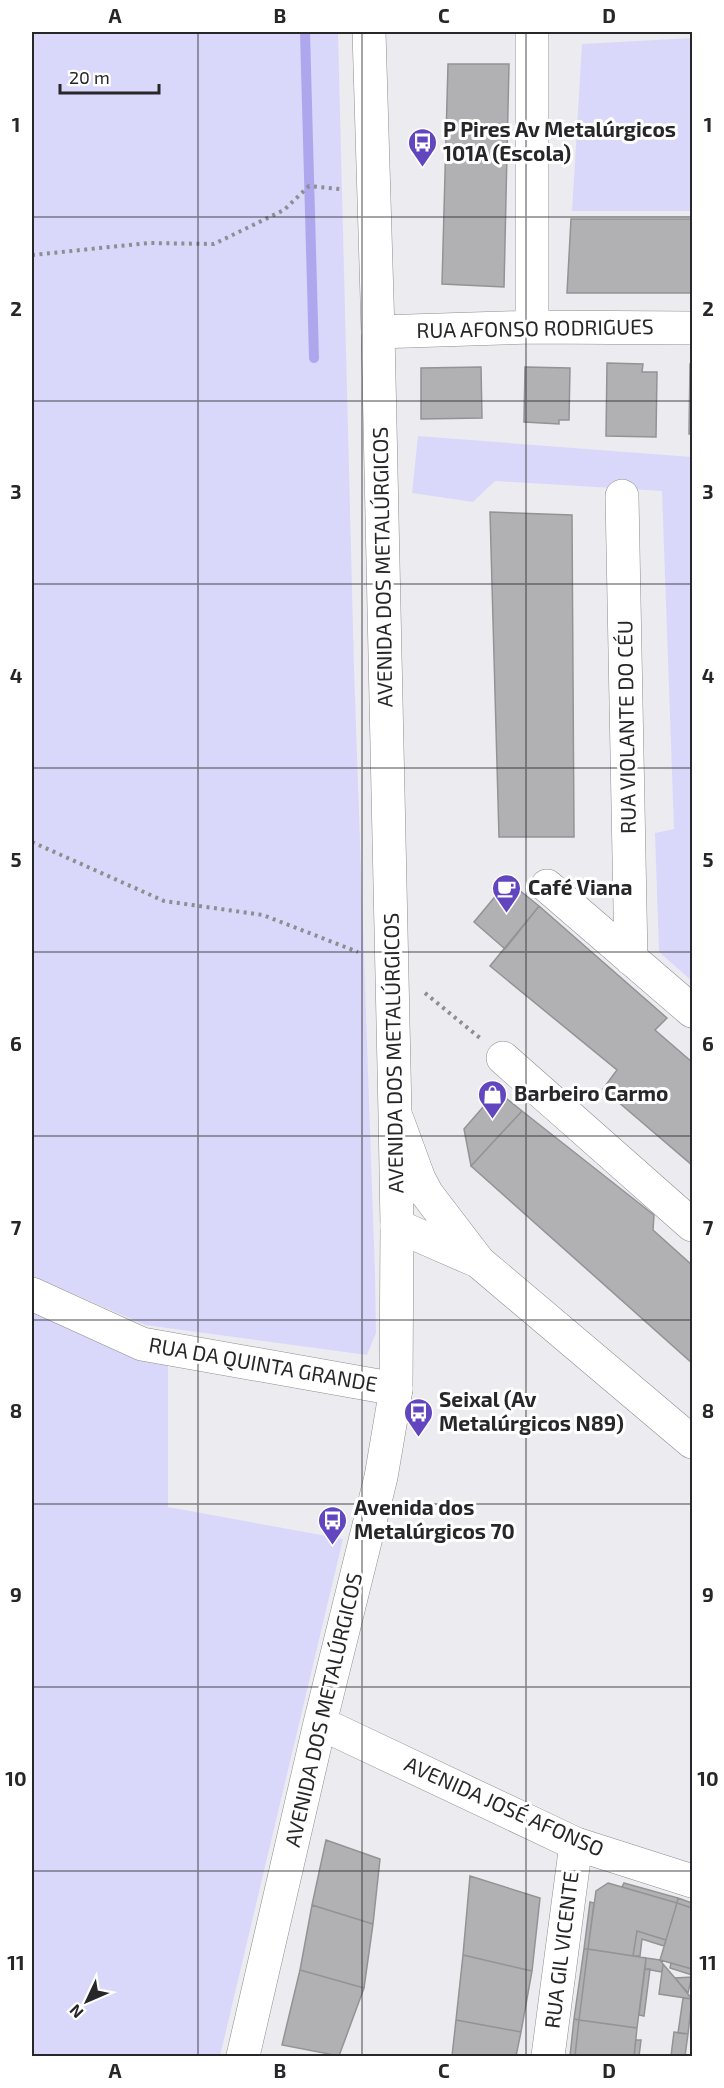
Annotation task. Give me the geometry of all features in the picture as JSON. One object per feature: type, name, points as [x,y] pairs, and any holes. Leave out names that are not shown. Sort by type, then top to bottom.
[{"type":"street","name":"AVENIDA DOS METALÚRGICOS","points":[[243,2056],[320,1723],[382,1473],[396,1389],[395,1114],[369,32]]},
{"type":"street","points":[[532,32],[532,327]]},
{"type":"street","name":"RUA AFONSO RODRIGUES","points":[[378,332],[532,327],[693,328]]},
{"type":"street","name":"RUA VIOLANTE DO CÉU","points":[[622,496],[631,959]]},
{"type":"street","points":[[548,886],[693,1011]]},
{"type":"street","points":[[503,1058],[693,1225]]},
{"type":"street","points":[[395,1114],[419,1179],[427,1194],[479,1262],[693,1443]]},
{"type":"street","points":[[397,1226],[479,1262]]},
{"type":"street","name":"RUA DA QUINTA GRANDE","points":[[32,1294],[142,1344],[396,1389]]},
{"type":"street","name":"AVENIDA JOSÉ AFONSO","points":[[320,1723],[576,1844],[693,1881]]},
{"type":"street","name":"RUA GIL VICENTE","points":[[548,2056],[576,1844]]},
{"type":"path","points":[[32,255],[149,243],[214,244],[284,210],[309,186],[350,190]]},
{"type":"path","points":[[32,842],[164,901],[263,915],[392,966],[503,1058]]},
{"type":"shaded area","points":[[32,32],[338,32],[354,668],[375,1273],[376,1333],[367,1355],[145,1325],[32,1276]]},
{"type":"shaded area","points":[[692,38],[692,211],[572,211],[582,44]]},
{"type":"shaded area","points":[[418,436],[692,457],[692,981],[659,952],[655,833],[674,829],[662,491],[495,481],[473,502],[412,493]]},
{"type":"shaded area","points":[[32,1304],[168,1363],[168,1507],[343,1539],[220,2056],[32,2056]]},
{"type":"building","points":[[448,64],[509,64],[504,287],[442,284]]},
{"type":"building","points":[[571,219],[692,219],[692,293],[567,293]]},
{"type":"building","points":[[607,363],[643,364],[642,372],[657,372],[656,437],[606,436]]},
{"type":"building","points":[[690,364],[692,364],[692,434],[689,434]]},
{"type":"building","points":[[481,367],[482,418],[421,419],[421,368]]},
{"type":"building","points":[[525,367],[570,368],[569,420],[559,420],[559,424],[524,422]]},
{"type":"building","points":[[490,512],[572,515],[574,837],[499,837]]},
{"type":"building","points":[[508,881],[539,906],[505,949],[474,922]]},
{"type":"building","points":[[539,906],[667,1018],[655,1030],[692,1062],[692,1165],[603,1089],[617,1070],[490,966]]},
{"type":"building","name":"Barbeiro Carmo","points":[[497,1091],[522,1111],[471,1166],[464,1129]]},
{"type":"building","points":[[522,1111],[654,1215],[653,1230],[692,1265],[692,1363],[471,1166]]},
{"type":"building","points":[[326,1840],[380,1859],[373,1924],[312,1905]]},
{"type":"building","points":[[470,1876],[540,1898],[532,1971],[463,1955]]},
{"type":"building","points":[[608,1883],[677,1903],[666,1940],[637,1931],[633,1956],[588,1949],[596,1891]]},
{"type":"building","points":[[624,1883],[678,1898],[677,1903],[622,1887]]},
{"type":"building","points":[[678,1898],[692,1903],[692,1908],[677,1903]]},
{"type":"building","points":[[590,1902],[594,1903],[588,1949],[584,1949]]},
{"type":"building","points":[[677,1903],[692,1908],[692,1969],[660,1960]]},
{"type":"building","points":[[312,1905],[373,1924],[364,1988],[300,1970]]},
{"type":"building","points":[[637,1931],[666,1940],[664,1946],[642,1939],[640,1956],[633,1956]]},
{"type":"building","points":[[584,1949],[588,1949],[579,2020],[574,2019]]},
{"type":"building","points":[[588,1949],[646,1958],[637,2028],[579,2020]]},
{"type":"building","points":[[463,1955],[532,1971],[521,2032],[456,2020]]},
{"type":"building","points":[[646,1958],[660,1960],[663,1964],[662,1972],[645,1969]]},
{"type":"building","points":[[671,1963],[692,1969],[692,1975],[670,1968]]},
{"type":"building","points":[[663,1964],[675,1978],[692,1999],[659,1994]]},
{"type":"building","points":[[645,1969],[650,1969],[644,2016],[639,2015]]},
{"type":"building","points":[[300,1970],[364,1988],[339,2056],[282,2045]]},
{"type":"building","points":[[692,1977],[688,1993],[675,1978]]},
{"type":"building","points":[[683,1998],[692,1999],[688,2034],[678,2033]]},
{"type":"building","points":[[574,2019],[579,2020],[575,2056],[570,2056]]},
{"type":"building","points":[[456,2020],[521,2032],[516,2056],[452,2056]]},
{"type":"building","points":[[579,2020],[637,2028],[634,2056],[575,2056]]},
{"type":"building","points":[[674,2032],[688,2034],[685,2056],[671,2056]]},
{"type":"building","points":[[636,2040],[641,2040],[639,2056],[634,2056]]},
{"type":"waterway","points":[[305,32],[314,358]]},
{"type":"place","name":"P Pires Av Metalúrgicos 101A (Escola)","points":[[422,168]]},
{"type":"place","name":"Café Viana","points":[[507,914]]},
{"type":"place","name":"Barbeiro Carmo","points":[[493,1120]]},
{"type":"place","name":"Seixal (Av Metalúrgicos N89)","points":[[418,1438]]},
{"type":"place","name":"Avenida dos Metalúrgicos 70","points":[[333,1546]]}]
